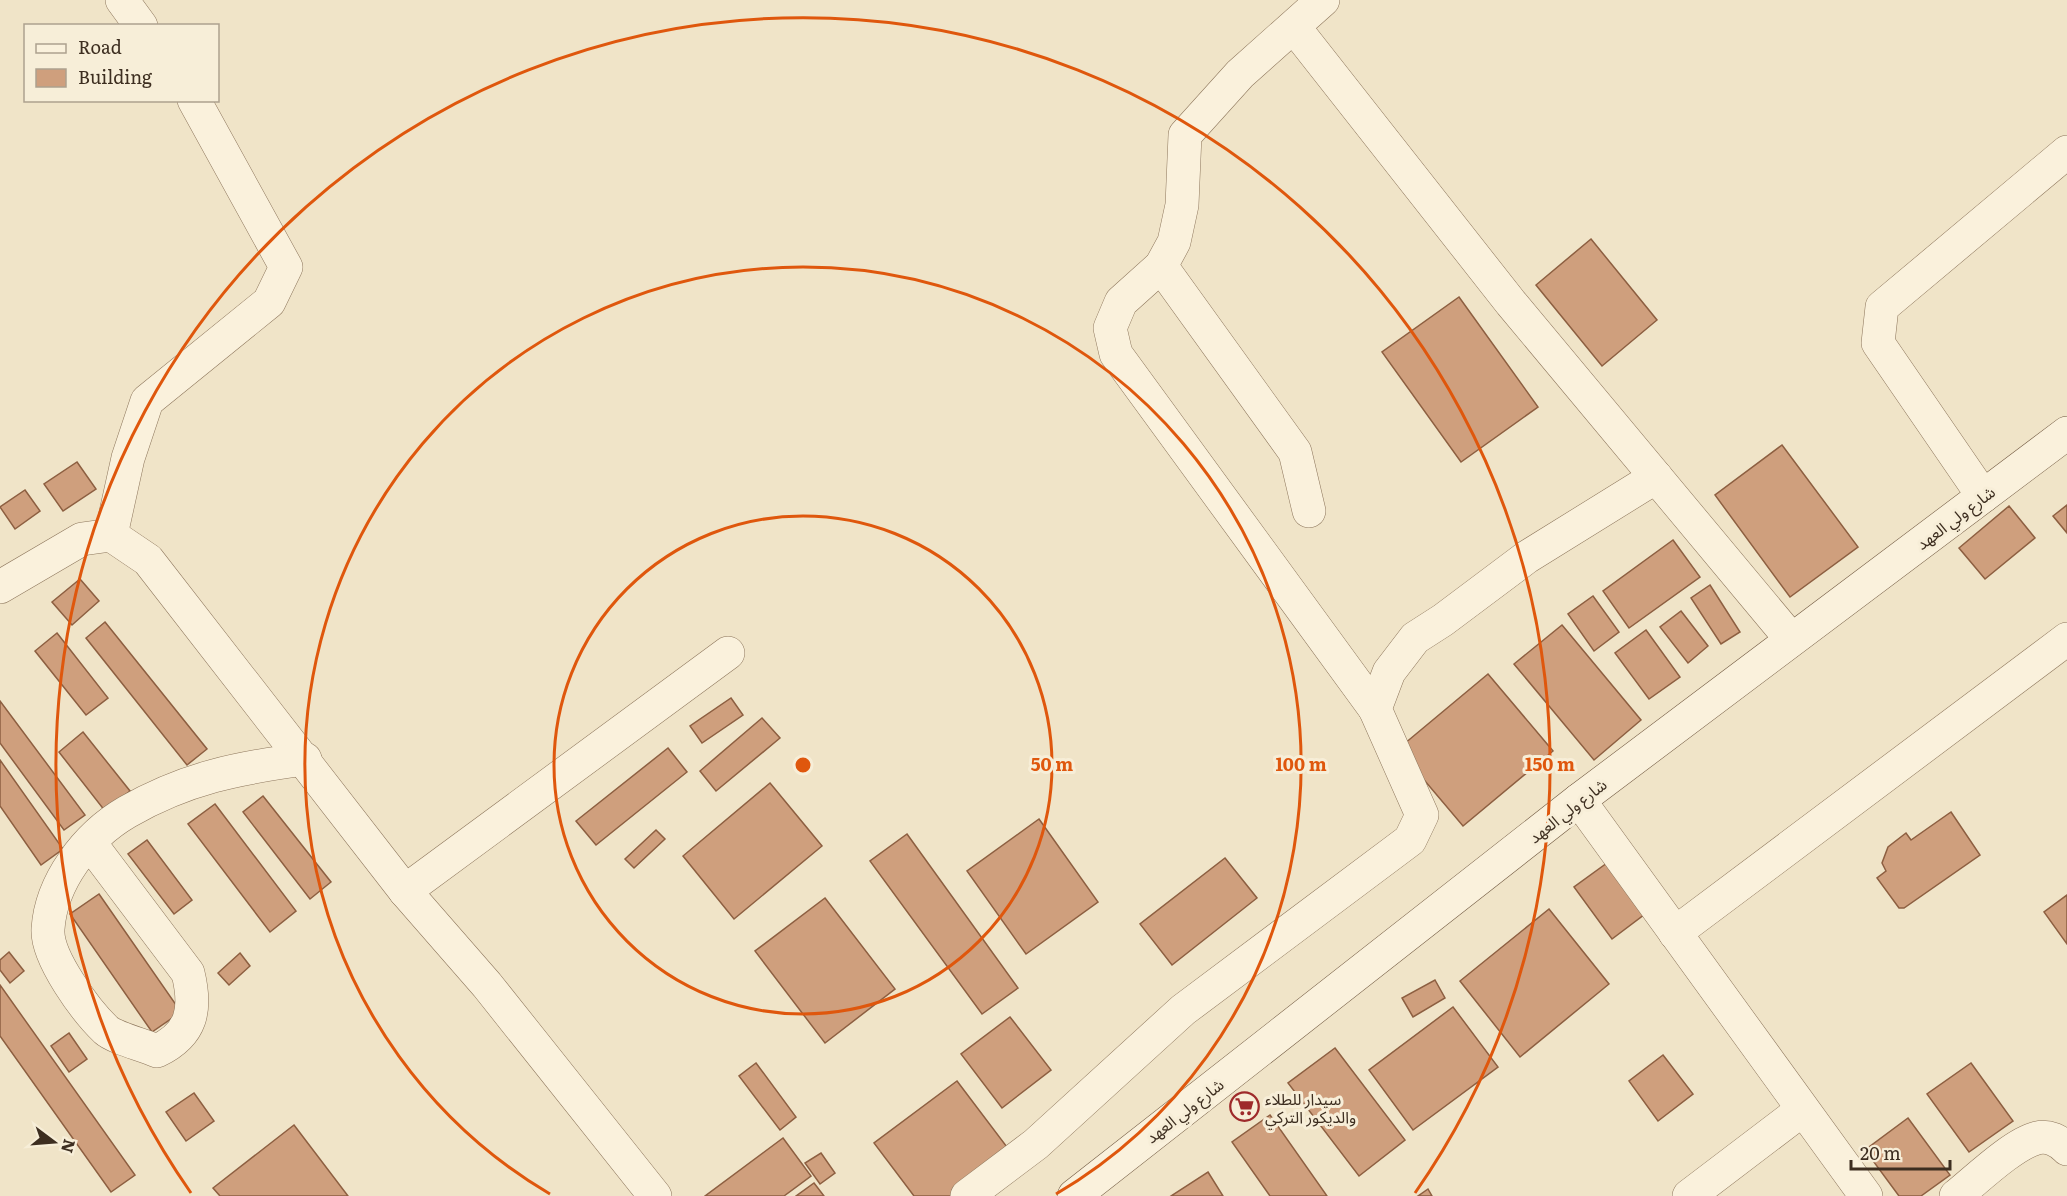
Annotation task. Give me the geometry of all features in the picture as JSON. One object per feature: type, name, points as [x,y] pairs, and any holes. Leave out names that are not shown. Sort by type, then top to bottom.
[{"type":"street","points":[[122,0],[140,24]]},
{"type":"street","points":[[967,1196],[1036,1144],[1183,1010],[1410,840],[1422,815],[1376,709],[1116,354],[1110,328],[1121,302],[1161,266],[1174,242],[1182,205],[1185,135],[1240,74],[1323,0]]},
{"type":"street","points":[[1294,27],[1511,303],[1791,639]]},
{"type":"street","points":[[111,535],[128,458],[147,401],[269,302],[286,267],[195,102]]},
{"type":"street","points":[[1983,496],[1878,343],[1882,307],[2067,152]]},
{"type":"street","points":[[1161,266],[1295,452],[1309,511]]},
{"type":"street","name":"شارع ولي العهد","points":[[1074,1196],[1580,800],[2067,433]]},
{"type":"street","points":[[1376,709],[1389,672],[1415,638],[1443,620],[1527,557],[1656,477]]},
{"type":"street","points":[[0,586],[82,539],[111,535],[148,560],[405,891],[494,994],[655,1196]]},
{"type":"street","points":[[1675,933],[2067,639]]},
{"type":"street","points":[[405,891],[728,653]]},
{"type":"street","points":[[90,843],[188,973],[194,997],[188,1024],[173,1043],[156,1051],[107,1032],[61,975],[47,931],[60,880],[90,843],[124,814],[172,789],[238,768],[304,759]]},
{"type":"street","points":[[1580,800],[1866,1196]]},
{"type":"street","points":[[1689,1196],[1802,1110]]},
{"type":"street","points":[[1956,1196],[2008,1154],[2037,1138],[2052,1138],[2067,1149]]},
{"type":"building","points":[[1591,239],[1657,320],[1602,366],[1536,285]]},
{"type":"building","points":[[1459,297],[1538,407],[1461,462],[1382,352]]},
{"type":"building","points":[[1782,445],[1858,547],[1790,597],[1715,495]]},
{"type":"building","points":[[77,462],[96,489],[63,511],[44,484]]},
{"type":"building","points":[[25,490],[40,511],[15,529],[0,507]]},
{"type":"building","points":[[2067,505],[2067,533],[2053,516]]},
{"type":"building","points":[[2009,506],[2035,538],[1985,579],[1959,548]]},
{"type":"building","points":[[1673,540],[1700,577],[1629,628],[1603,591]]},
{"type":"building","points":[[80,579],[99,601],[72,625],[52,602]]},
{"type":"building","points":[[1710,585],[1740,632],[1721,644],[1691,598]]},
{"type":"building","points":[[1593,596],[1619,632],[1594,651],[1568,614]]},
{"type":"building","points":[[1681,611],[1708,646],[1688,663],[1660,627]]},
{"type":"building","points":[[105,622],[207,749],[187,765],[86,638]]},
{"type":"building","points":[[1562,625],[1641,720],[1594,760],[1514,664]]},
{"type":"building","points":[[1646,630],[1680,677],[1649,699],[1615,653]]},
{"type":"building","points":[[57,633],[108,698],[86,715],[35,651]]},
{"type":"building","points":[[1488,674],[1553,751],[1463,826],[1398,749]]},
{"type":"building","points":[[731,698],[743,715],[702,743],[690,726]]},
{"type":"building","points":[[0,701],[85,815],[64,830],[0,743]]},
{"type":"building","points":[[762,718],[780,738],[716,791],[700,771]]},
{"type":"building","points":[[83,732],[130,791],[105,811],[59,752]]},
{"type":"building","points":[[668,748],[687,772],[596,845],[576,821]]},
{"type":"building","points":[[0,760],[63,849],[41,865],[0,806]]},
{"type":"building","points":[[770,783],[822,846],[734,919],[683,856]]},
{"type":"building","points":[[263,796],[331,882],[310,899],[243,812]]},
{"type":"building","points":[[215,804],[296,911],[270,932],[188,824]]},
{"type":"building","points":[[1951,812],[1980,855],[1904,908],[1899,908],[1877,878],[1886,871],[1882,863],[1888,847],[1906,833],[1911,840]]},
{"type":"building","points":[[1039,819],[1098,902],[1026,954],[967,871]]},
{"type":"building","points":[[656,830],[665,839],[634,868],[625,859]]},
{"type":"building","points":[[907,834],[1018,988],[982,1014],[870,861]]},
{"type":"building","points":[[147,840],[192,900],[174,914],[128,854]]},
{"type":"building","points":[[1225,858],[1257,898],[1172,965],[1140,924]]},
{"type":"building","points":[[1607,863],[1645,914],[1612,939],[1574,887]]},
{"type":"building","points":[[99,894],[181,1012],[152,1032],[70,914]]},
{"type":"building","points":[[2067,895],[2067,944],[2044,912]]},
{"type":"building","points":[[825,898],[895,989],[825,1043],[755,951]]},
{"type":"building","points":[[1549,909],[1609,984],[1520,1057],[1460,981]]},
{"type":"building","points":[[9,952],[24,971],[10,983],[0,970],[0,960]]},
{"type":"building","points":[[240,953],[250,966],[229,985],[218,973]]},
{"type":"building","points":[[1435,980],[1445,998],[1413,1017],[1402,998]]},
{"type":"building","points":[[0,985],[135,1175],[111,1192],[0,1036]]},
{"type":"building","points":[[1453,1007],[1498,1067],[1413,1130],[1369,1070]]},
{"type":"building","points":[[1010,1017],[1051,1070],[1002,1108],[961,1054]]},
{"type":"building","points":[[69,1033],[87,1059],[69,1072],[51,1046]]},
{"type":"building","points":[[1335,1048],[1405,1140],[1359,1176],[1288,1083]]},
{"type":"building","points":[[1663,1055],[1693,1094],[1658,1121],[1629,1081]]},
{"type":"building","points":[[756,1063],[796,1117],[780,1130],[739,1076]]},
{"type":"building","points":[[1971,1063],[2013,1121],[1969,1152],[1927,1094]]},
{"type":"building","points":[[957,1081],[1010,1151],[951,1196],[914,1196],[874,1143]]},
{"type":"building","points":[[194,1093],[214,1121],[186,1141],[166,1112]]},
{"type":"building","points":[[1270,1115],[1327,1196],[1270,1196],[1232,1142]]},
{"type":"building","points":[[1908,1118],[1950,1175],[1921,1196],[1899,1196],[1865,1150]]},
{"type":"building","points":[[294,1125],[348,1196],[220,1196],[213,1188]]},
{"type":"building","points":[[783,1138],[811,1176],[784,1196],[705,1196]]},
{"type":"building","points":[[821,1153],[835,1173],[820,1184],[805,1163]]},
{"type":"building","points":[[1208,1172],[1223,1196],[1171,1196]]},
{"type":"building","points":[[814,1183],[824,1196],[796,1196]]},
{"type":"building","points":[[1428,1189],[1432,1196],[1418,1196]]},
{"type":"place","name":"سيدار للطلاء والديكور التركي","points":[[1244,1107]]}]
